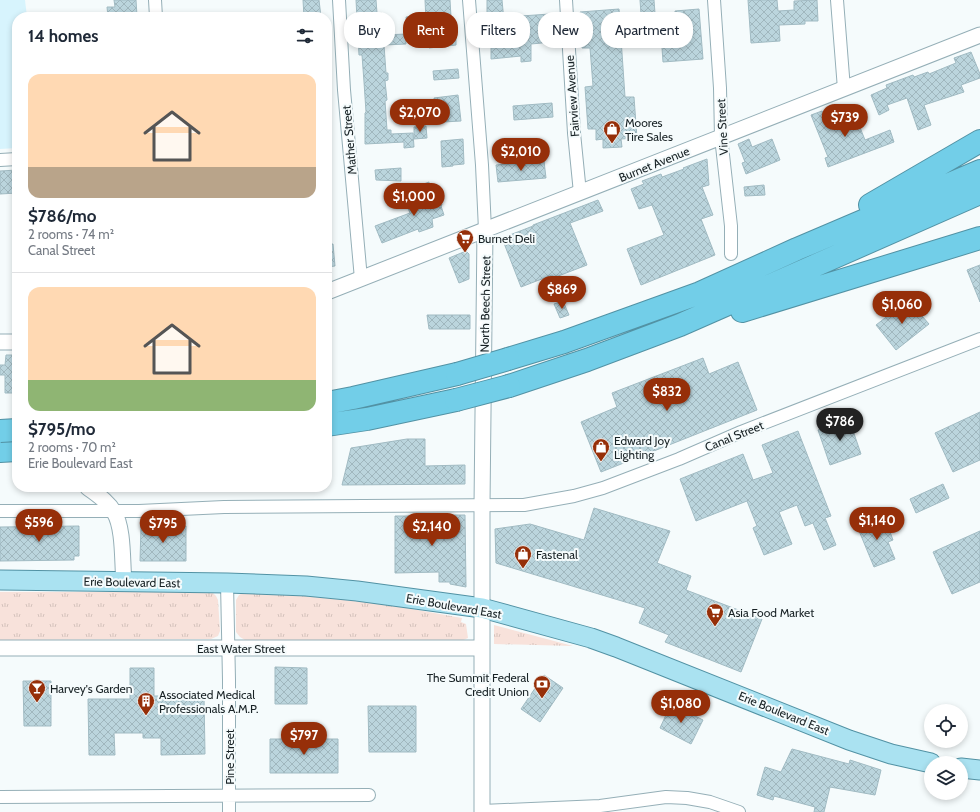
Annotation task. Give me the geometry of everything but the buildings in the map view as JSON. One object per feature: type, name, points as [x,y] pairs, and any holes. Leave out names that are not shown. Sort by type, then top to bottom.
[{"type":"highway","points":[[797,249],[980,141]]},
{"type":"highway","points":[[332,402],[458,374],[564,342],[700,293],[797,249],[980,171]]},
{"type":"highway","points":[[332,424],[456,400],[509,386],[587,360],[680,325],[980,193]]},
{"type":"highway","points":[[680,325],[752,308],[980,238]]},
{"type":"highway","points":[[0,431],[12,430]]},
{"type":"highway","points":[[0,451],[12,450]]},
{"type":"main road","name":"Erie Boulevard East","points":[[0,580],[227,583],[306,586],[357,591],[482,608],[591,638],[849,740],[891,754],[924,761]]},
{"type":"main road","points":[[968,769],[980,770]]},
{"type":"street","points":[[155,0],[156,12]]},
{"type":"street","name":"Mather Street","points":[[339,0],[344,90],[361,279]]},
{"type":"street","name":"North Beech Street","points":[[470,0],[482,165],[485,230],[482,505],[482,811]]},
{"type":"street","name":"Fairview Avenue","points":[[566,0],[574,133],[580,193]]},
{"type":"street","name":"Vine Street","points":[[714,0],[720,88],[721,137],[731,226],[731,254]]},
{"type":"street","points":[[837,0],[844,89]]},
{"type":"street","name":"Burnet Avenue","points":[[332,290],[980,36]]},
{"type":"street","points":[[0,160],[12,159]]},
{"type":"street","name":"Canal Street","points":[[0,511],[114,511],[224,507],[524,505],[574,496],[603,488],[679,459],[741,432],[887,374],[980,339]]},
{"type":"street","points":[[0,342],[12,342]]},
{"type":"street","points":[[0,425],[12,433]]},
{"type":"street","points":[[94,492],[107,502],[117,518],[120,529],[124,582]]},
{"type":"street","name":"Pine Street","points":[[227,583],[229,812]]},
{"type":"street","name":"East Water Street","points":[[0,648],[482,648]]},
{"type":"street","points":[[0,797],[369,795]]},
{"type":"street","points":[[482,811],[600,806],[666,797],[687,798],[710,802],[739,812]]},
{"type":"shaded area","points":[[0,0],[25,0],[26,12],[12,12],[12,148],[0,149]]},
{"type":"green space","points":[[0,592],[212,592],[218,600],[220,631],[218,636],[211,639],[0,640]]},
{"type":"green space","points":[[245,592],[384,604],[462,618],[461,622],[466,624],[468,638],[461,641],[245,640],[236,632],[236,600],[239,595]]},
{"type":"green space","points":[[494,625],[573,646],[494,644]]},
{"type":"place","name":"Moores Tire Sales","points":[[612,144]]},
{"type":"place","name":"Burnet Deli","points":[[465,253]]},
{"type":"place","name":"Edward Joy Lighting","points":[[601,462]]},
{"type":"place","name":"Fastenal","points":[[523,569]]},
{"type":"place","name":"Asia Food Market","points":[[715,627]]},
{"type":"place","name":"The Summit Federal Credit Union","points":[[542,699]]},
{"type":"place","name":"Harvey's Garden","points":[[37,703]]},
{"type":"place","name":"Associated Medical Professionals A.M.P.","points":[[146,716]]}]
